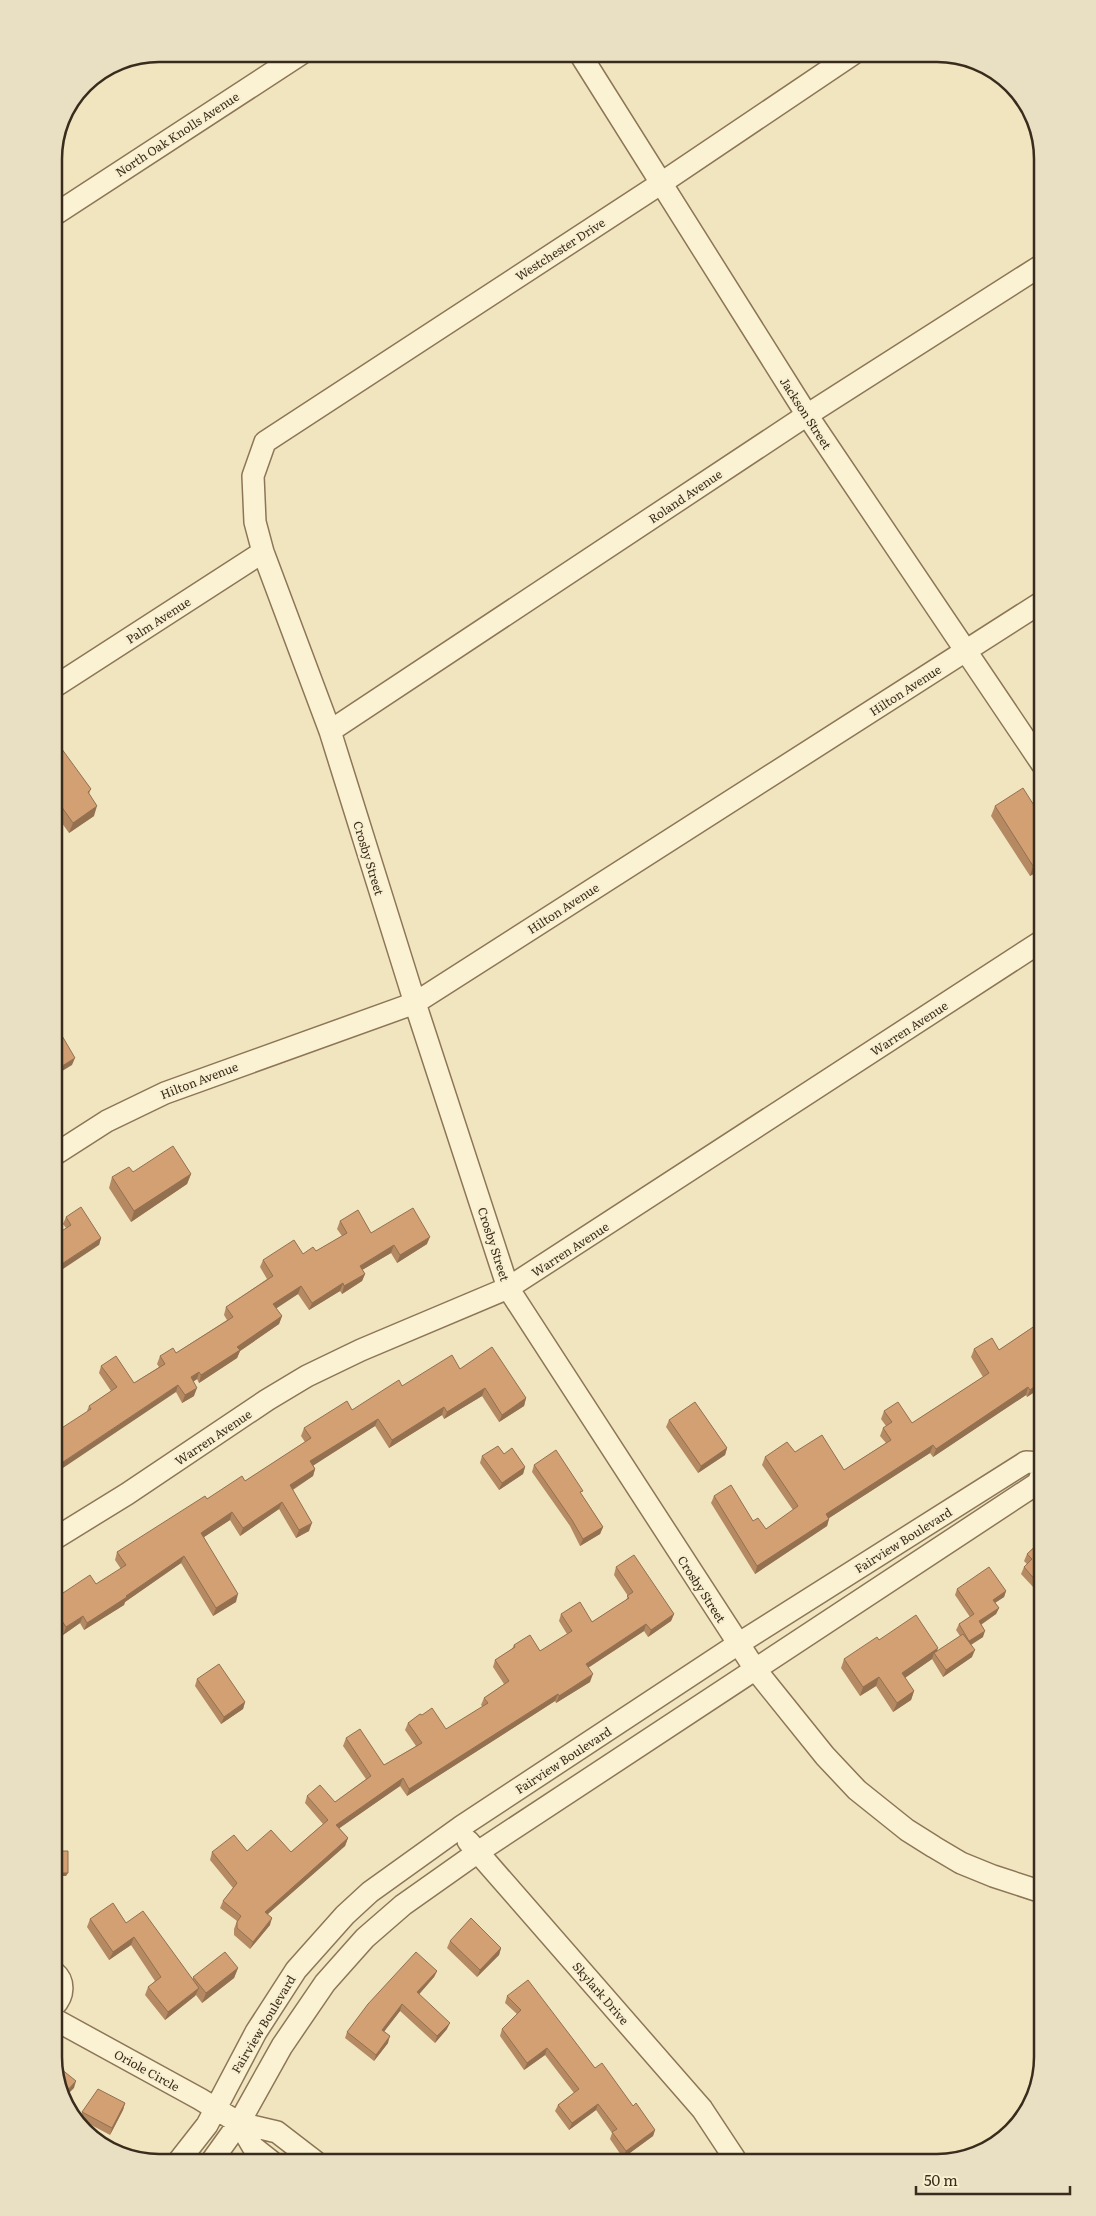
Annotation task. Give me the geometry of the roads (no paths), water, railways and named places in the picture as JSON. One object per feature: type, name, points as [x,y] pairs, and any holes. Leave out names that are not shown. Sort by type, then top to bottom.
[{"type":"street","name":"North Oak Knolls Avenue","points":[[63,209],[287,63]]},
{"type":"street","name":"Jackson Street","points":[[586,63],[807,415],[1034,752]]},
{"type":"street","name":"Westchester Drive","points":[[265,442],[660,184],[840,63]]},
{"type":"street","name":"Roland Avenue","points":[[330,731],[807,415],[1034,270]]},
{"type":"street","name":"Crosby Street","points":[[265,442],[253,476],[254,522],[263,552],[330,731],[414,1003],[508,1288],[738,1644],[755,1669],[826,1756],[857,1790],[907,1830],[961,1863],[1034,1890]]},
{"type":"street","name":"Palm Avenue","points":[[63,681],[263,552]]},
{"type":"street","name":"Hilton Avenue","points":[[62,1150],[107,1121],[165,1093],[414,1003],[1034,607]]},
{"type":"street","name":"Warren Avenue","points":[[62,1534],[127,1494],[267,1400],[307,1376],[361,1350],[508,1288],[1034,946]]},
{"type":"street","name":"Fairview Boulevard","points":[[186,2153],[197,2140],[256,2032],[296,1970],[315,1947],[370,1892],[458,1829],[738,1644],[1026,1462],[1034,1462]]},
{"type":"street","name":"Fairview Boulevard","points":[[217,2153],[239,2122],[306,2008],[344,1960],[365,1938],[403,1905],[478,1852],[1034,1486]]},
{"type":"street","name":"Skylark Drive","points":[[458,1829],[697,2103],[731,2154]]},
{"type":"street","name":"Oriole Circle","points":[[62,2023],[239,2122]]},
{"type":"street","points":[[239,2122],[253,2147],[261,2153]]},
{"type":"street","points":[[239,2122],[277,2132],[305,2153]]}]
